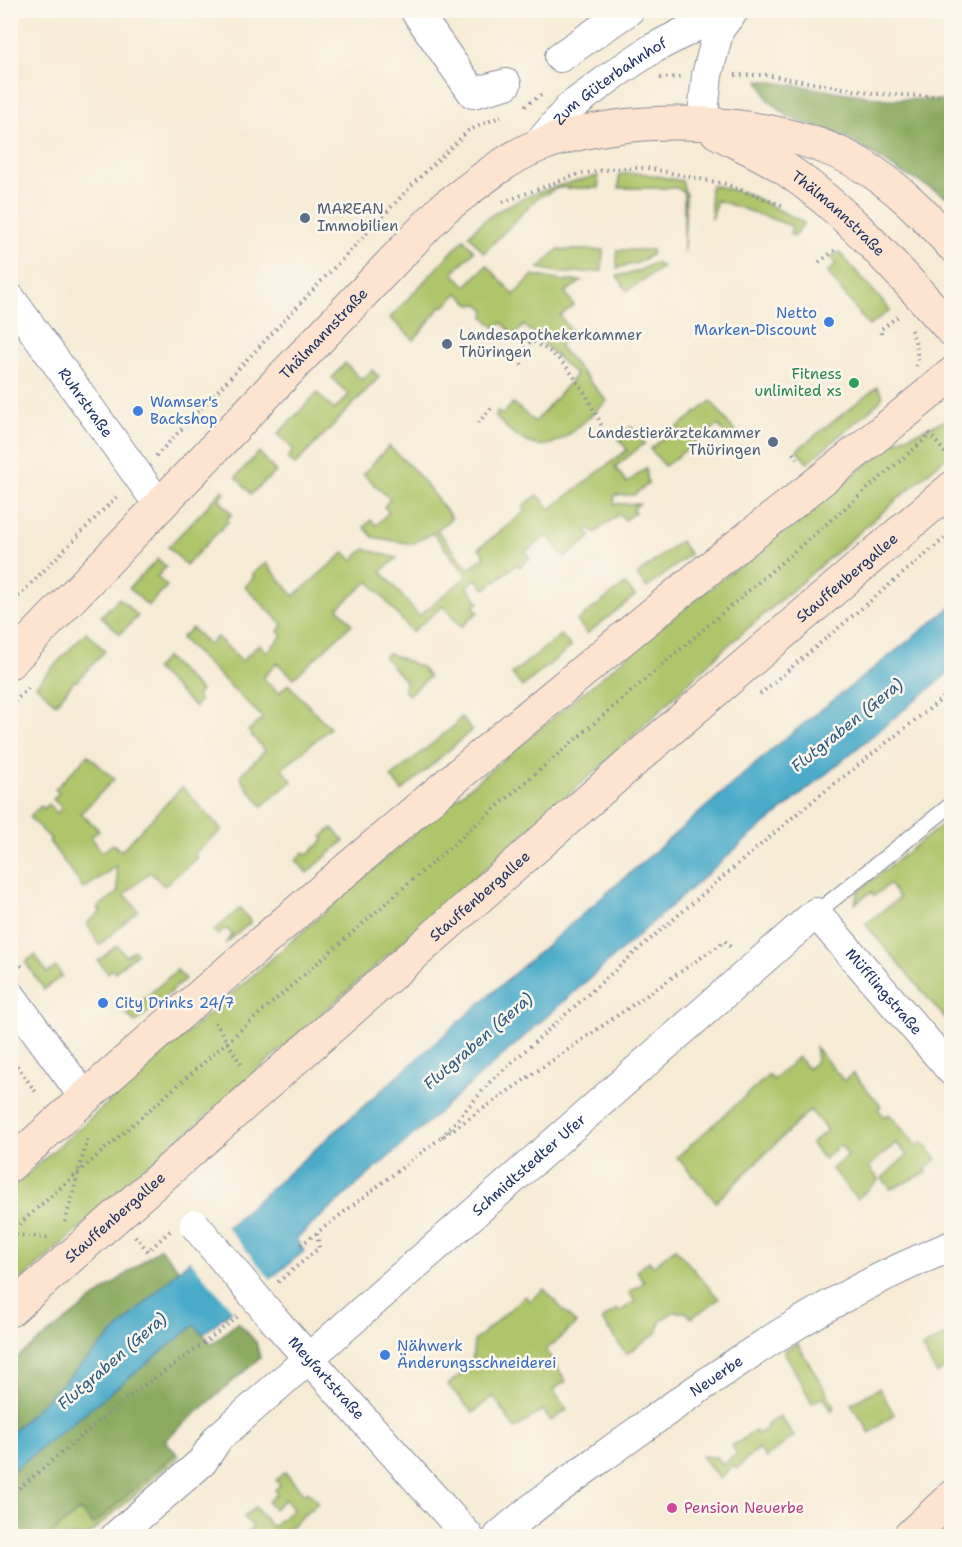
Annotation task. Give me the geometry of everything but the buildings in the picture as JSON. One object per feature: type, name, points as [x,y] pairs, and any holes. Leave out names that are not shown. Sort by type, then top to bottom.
[{"type":"main road","name":"Thälmannstraße","points":[[23,671],[160,506],[331,323],[444,208],[510,161],[536,147],[605,129],[654,123],[762,130],[824,146],[859,163],[914,204],[951,245]]},
{"type":"main road","name":"Thälmannstraße","points":[[702,125],[778,164],[836,209],[898,269],[951,330]]},
{"type":"main road","points":[[914,204],[951,216]]},
{"type":"main road","points":[[10,1165],[409,817],[654,612],[951,374]]},
{"type":"main road","name":"Stauffenbergallee","points":[[10,1310],[257,1090],[951,488]]},
{"type":"main road","points":[[910,1536],[951,1497]]},
{"type":"street","points":[[415,10],[473,93],[506,84]]},
{"type":"street","points":[[560,57],[629,10]]},
{"type":"street","points":[[702,125],[707,75],[719,29],[734,10]]},
{"type":"street","name":"Zum Güterbahnhof","points":[[536,147],[570,107],[616,73],[708,14]]},
{"type":"street","name":"Ruhrstraße","points":[[10,298],[160,506]]},
{"type":"street","name":"Schmidtstedter Ufer","points":[[116,1536],[202,1462],[218,1438],[816,913]]},
{"type":"street","name":"Müfflingstraße","points":[[816,913],[951,1071]]},
{"type":"street","points":[[10,995],[85,1098]]},
{"type":"street","name":"Meyfartstraße","points":[[183,1225],[277,1323],[468,1536]]},
{"type":"street","name":"Neuerbe","points":[[499,1536],[634,1434],[753,1352],[851,1293],[951,1246]]},
{"type":"lane","name":"Schmidtstedter Ufer","points":[[816,913],[951,804]]},
{"type":"path","points":[[707,75],[767,75],[876,94],[951,97]]},
{"type":"path","points":[[498,205],[522,193],[579,174],[618,168],[647,168],[725,184],[791,210]]},
{"type":"path","points":[[10,605],[137,476],[416,181]]},
{"type":"path","points":[[819,262],[840,246]]},
{"type":"path","points":[[881,334],[882,329],[900,314]]},
{"type":"path","points":[[522,365],[515,359],[531,341],[543,346],[583,387],[603,428]]},
{"type":"path","points":[[478,423],[492,407]]},
{"type":"path","points":[[10,1232],[457,841],[930,435]]},
{"type":"path","points":[[10,706],[23,671]]},
{"type":"path","points":[[441,1137],[492,1081],[640,948],[800,811],[951,691]]},
{"type":"path","points":[[301,1245],[441,1137],[725,941],[751,970]]},
{"type":"path","points":[[205,993],[217,1027],[242,1063],[244,1076],[257,1090]]},
{"type":"path","points":[[10,1056],[37,1094]]},
{"type":"path","points":[[63,1229],[92,1121],[85,1098]]},
{"type":"path","points":[[141,1243],[148,1251],[183,1225]]},
{"type":"path","points":[[274,1285],[319,1248],[317,1232]]},
{"type":"path","points":[[10,1496],[127,1398],[203,1344],[239,1315]]},
{"type":"green space","points":[[759,80],[887,99],[951,100],[951,199],[902,173],[848,138],[790,118],[768,100]]},
{"type":"green space","points":[[640,173],[682,181],[686,194],[684,253],[684,193],[677,188],[619,188],[619,174]]},
{"type":"green space","points":[[598,176],[599,188],[558,188],[537,198],[484,253],[469,235],[496,212],[528,196]]},
{"type":"green space","points":[[712,185],[748,194],[804,223],[794,236],[790,234],[792,226],[717,200],[712,219],[710,190]]},
{"type":"green space","points":[[464,239],[474,251],[453,273],[466,286],[487,265],[514,295],[533,275],[562,281],[582,281],[565,292],[574,305],[560,316],[573,333],[559,346],[607,401],[566,437],[554,443],[541,445],[528,442],[513,433],[496,417],[497,411],[502,415],[513,403],[535,422],[576,375],[524,325],[515,335],[502,323],[496,328],[484,317],[485,309],[479,304],[471,305],[458,293],[444,307],[442,305],[414,340],[390,318]]},
{"type":"green space","points":[[557,250],[603,250],[602,271],[562,273],[539,268]]},
{"type":"green space","points":[[617,250],[652,250],[652,254],[637,263],[617,268]]},
{"type":"green space","points":[[839,252],[890,310],[869,326],[827,272],[836,265],[831,258]]},
{"type":"green space","points":[[654,263],[663,267],[627,291],[617,276],[636,272]]},
{"type":"green space","points":[[345,363],[362,380],[372,370],[379,377],[295,465],[287,458],[294,450],[278,434],[317,393],[334,410],[349,395],[332,378]]},
{"type":"green space","points":[[877,387],[883,396],[878,403],[807,463],[797,450]]},
{"type":"green space","points":[[711,401],[736,433],[729,439],[718,425],[665,466],[650,449]]},
{"type":"green space","points":[[951,418],[951,453],[725,648],[608,760],[11,1289],[10,1189],[403,843],[670,620],[896,441]]},
{"type":"green space","points":[[631,427],[645,443],[615,467],[627,483],[646,468],[648,484],[634,495],[615,495],[614,504],[639,504],[633,509],[635,512],[625,520],[619,514],[595,533],[590,528],[586,531],[591,537],[565,558],[547,536],[526,552],[530,558],[520,567],[517,564],[485,589],[476,579],[467,586],[479,602],[474,606],[478,612],[461,627],[443,606],[412,632],[369,581],[338,608],[352,624],[294,678],[277,663],[263,678],[279,693],[288,684],[330,728],[282,769],[292,781],[262,806],[242,781],[241,774],[265,751],[248,731],[263,718],[181,638],[192,628],[209,645],[217,637],[242,661],[259,644],[267,652],[282,636],[278,631],[283,625],[245,587],[254,577],[252,574],[266,563],[294,596],[345,552],[352,560],[365,549],[397,558],[381,571],[419,616],[467,576],[433,533],[412,544],[373,537],[364,527],[371,520],[376,525],[389,512],[384,507],[390,499],[363,474],[389,446],[416,472],[452,518],[437,530],[469,569],[485,556],[479,548],[526,511],[523,506],[538,495],[550,509],[627,450],[618,437]]},
{"type":"green space","points":[[259,452],[276,472],[251,494],[236,477]]},
{"type":"green space","points":[[223,490],[225,493],[219,499],[232,514],[227,519],[228,522],[186,565],[168,547]]},
{"type":"green space","points":[[680,541],[690,554],[647,588],[637,575]]},
{"type":"green space","points":[[158,559],[166,567],[157,577],[167,586],[148,606],[129,588]]},
{"type":"green space","points":[[625,584],[635,596],[587,634],[577,621]]},
{"type":"green space","points":[[119,598],[138,616],[120,634],[101,616]]},
{"type":"green space","points":[[86,632],[105,651],[77,681],[75,680],[56,704],[36,685]]},
{"type":"green space","points":[[561,635],[571,647],[522,687],[512,674]]},
{"type":"green space","points":[[388,653],[421,667],[429,677],[408,695],[404,690],[405,681],[384,657]]},
{"type":"green space","points":[[166,657],[201,691],[196,696],[200,701],[195,707],[155,669]]},
{"type":"green space","points":[[461,717],[472,730],[402,791],[391,777],[455,725]]},
{"type":"green space","points":[[88,755],[114,779],[81,813],[99,830],[91,837],[102,852],[113,844],[121,851],[182,787],[222,830],[194,854],[197,858],[164,886],[150,872],[125,894],[138,911],[99,945],[87,923],[101,912],[97,908],[118,892],[116,866],[84,889],[49,841],[51,839],[29,817],[41,806],[44,809],[48,804],[57,813],[62,808],[53,799],[59,793],[55,789]]},
{"type":"green space","points":[[951,818],[951,1025],[865,924],[899,898],[889,884],[874,896],[871,892],[855,904],[858,891]]},
{"type":"green space","points":[[332,828],[344,841],[307,873],[296,860],[304,852],[307,855],[324,840],[322,837]]},
{"type":"green space","points":[[240,908],[251,922],[225,944],[232,935],[226,928],[218,935],[214,931]]},
{"type":"green space","points":[[117,945],[126,956],[134,950],[137,953],[115,972],[112,969],[108,973],[98,961]]},
{"type":"green space","points":[[35,955],[47,973],[56,967],[62,976],[44,989],[25,962]]},
{"type":"green space","points":[[177,970],[185,979],[135,1023],[127,1014]]},
{"type":"green space","points":[[815,1047],[844,1081],[853,1073],[881,1106],[878,1109],[885,1117],[889,1114],[917,1146],[922,1142],[937,1159],[926,1168],[927,1172],[891,1189],[882,1178],[907,1155],[896,1143],[869,1167],[879,1180],[857,1199],[832,1169],[848,1155],[840,1145],[824,1159],[811,1144],[827,1130],[810,1110],[716,1202],[677,1157],[769,1075],[773,1080],[798,1057],[808,1069],[817,1060]]},
{"type":"green space","points":[[160,1248],[179,1270],[11,1433],[11,1362]]},
{"type":"green space","points":[[675,1248],[719,1299],[691,1318],[686,1312],[673,1312],[660,1322],[657,1333],[626,1354],[602,1320],[617,1309],[619,1312],[635,1301],[629,1293],[644,1282],[637,1271],[649,1261],[653,1266]]},
{"type":"green space","points":[[544,1289],[576,1324],[546,1350],[566,1381],[553,1390],[567,1410],[551,1421],[543,1410],[515,1429],[493,1396],[473,1413],[448,1385],[472,1364],[474,1341],[525,1296],[530,1301]]},
{"type":"green space","points":[[238,1322],[256,1342],[260,1358],[165,1440],[176,1453],[93,1525],[80,1510],[49,1536],[11,1536],[11,1472],[195,1325],[212,1344]]},
{"type":"green space","points":[[951,1332],[951,1363],[937,1374],[922,1348]]},
{"type":"green space","points":[[797,1343],[834,1405],[832,1411],[823,1397],[812,1403],[784,1351]]},
{"type":"green space","points":[[879,1388],[894,1414],[870,1433],[851,1404]]},
{"type":"green space","points":[[780,1416],[794,1436],[766,1458],[758,1448],[737,1469],[733,1465],[720,1479],[701,1456],[716,1457],[723,1464],[737,1454],[732,1446],[755,1431],[757,1434],[768,1428],[766,1425]]},
{"type":"green space","points":[[176,1453],[179,1456],[87,1536],[49,1536],[80,1510],[93,1524]]},
{"type":"green space","points":[[285,1472],[304,1494],[308,1491],[318,1503],[280,1536],[242,1536],[253,1527],[244,1517],[255,1507],[272,1527],[293,1509],[285,1499],[274,1509],[268,1502],[277,1494],[275,1490],[280,1485],[276,1480]]},
{"type":"water","name":"Flutgraben (Gera)","points":[[951,607],[951,671],[741,844],[296,1239],[304,1251],[203,1334],[195,1325],[11,1472],[11,1433],[179,1270],[454,1026],[783,740]]},
{"type":"pier","points":[[225,1225],[272,1281],[234,1312],[188,1258]]},
{"type":"place","name":"MAREAN Immobilien","points":[[305,218]]},
{"type":"place","name":"Netto Marken-Discount","points":[[829,322]]},
{"type":"place","name":"Landesapothekerkammer Thüringen","points":[[447,344]]},
{"type":"place","name":"Fitness unlimited xs","points":[[854,383]]},
{"type":"place","name":"Wamser's Backshop","points":[[138,411]]},
{"type":"place","name":"Landestierärztekammer Thüringen","points":[[773,442]]},
{"type":"place","name":"City Drinks 24/7","points":[[103,1003]]},
{"type":"place","name":"Nähwerk Änderungsschneiderei","points":[[385,1355]]},
{"type":"place","name":"Pension Neuerbe","points":[[672,1508]]}]
